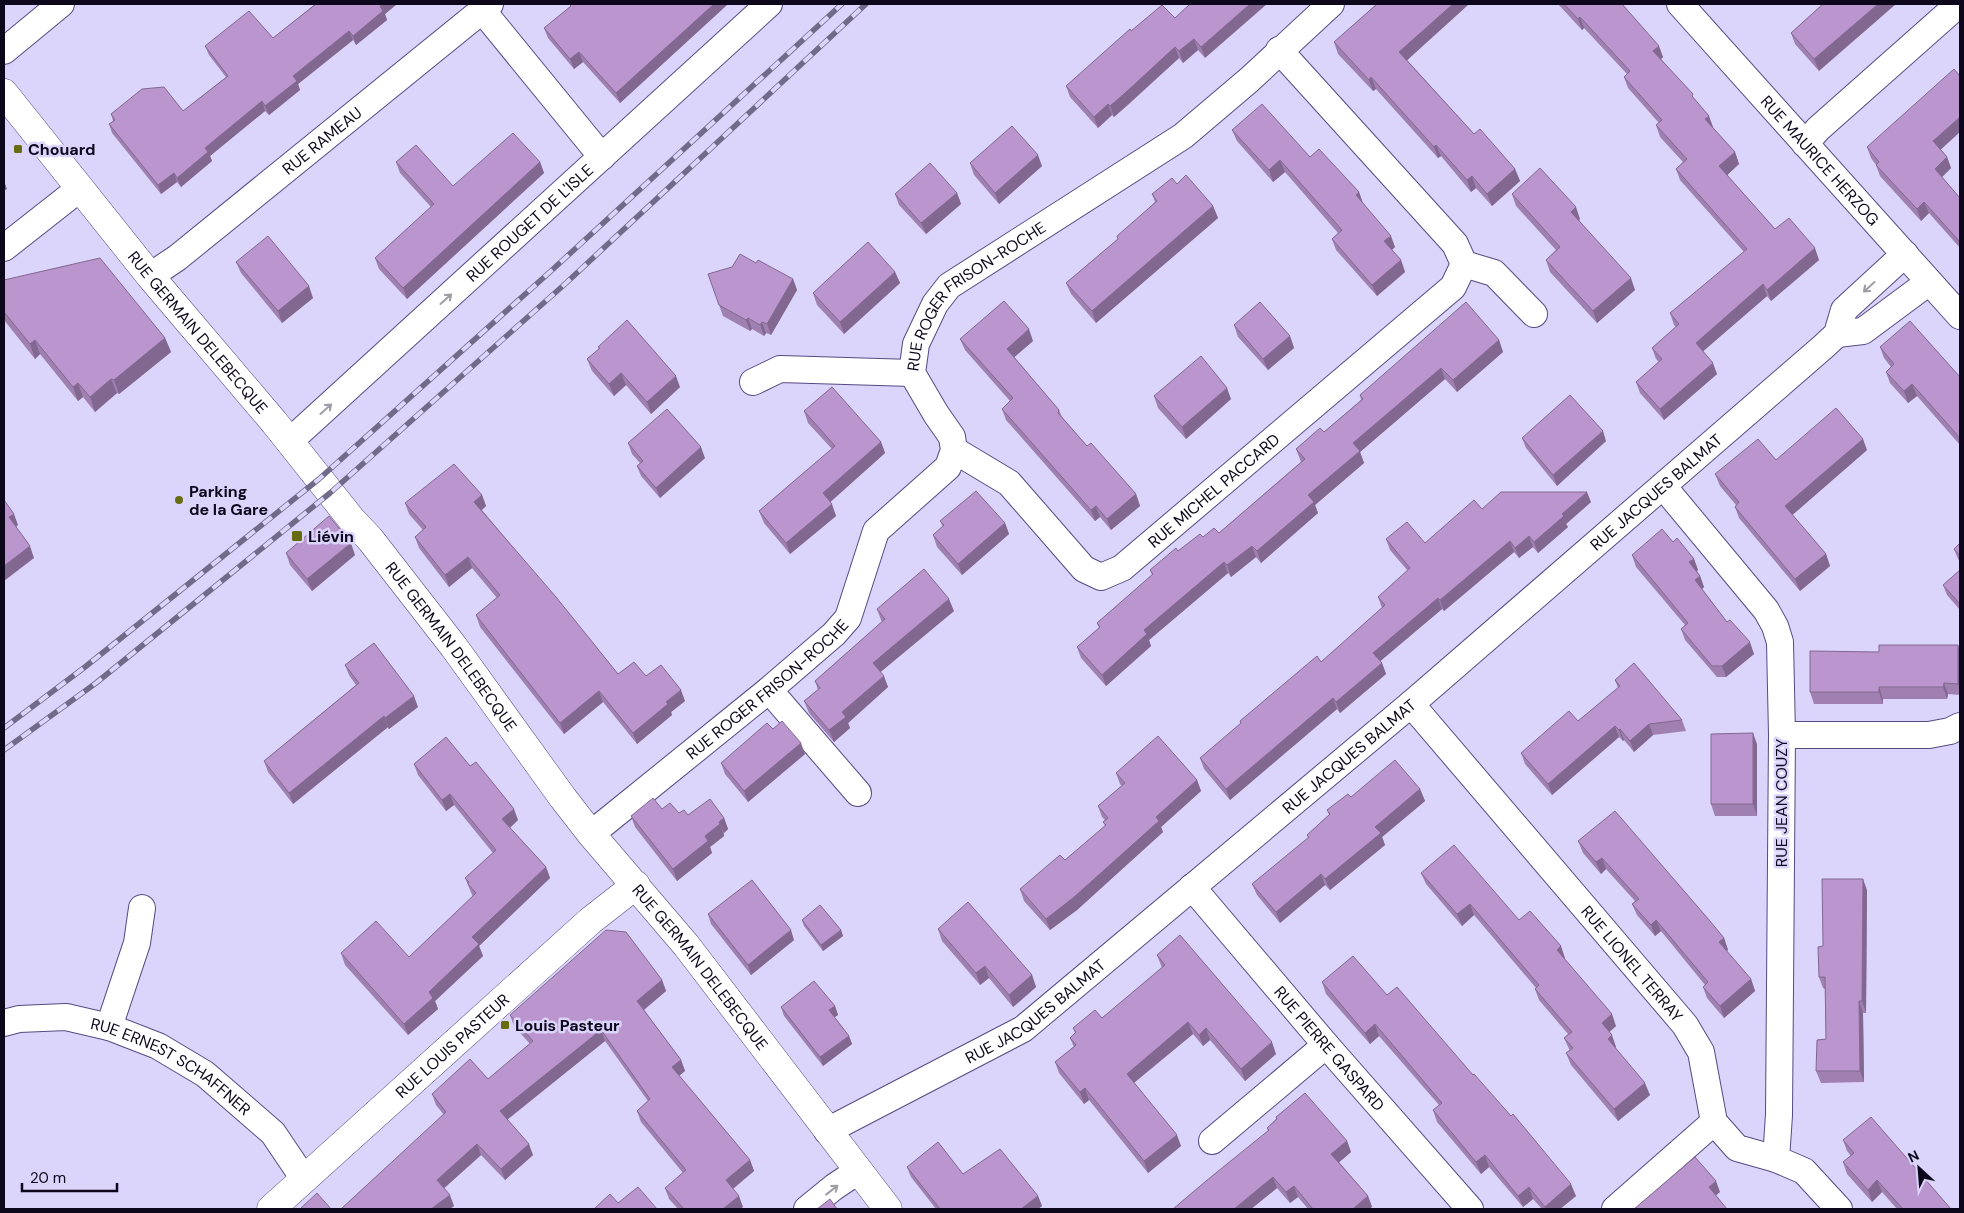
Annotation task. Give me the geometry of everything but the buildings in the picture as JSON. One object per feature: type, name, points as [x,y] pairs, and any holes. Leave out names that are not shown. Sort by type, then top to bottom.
[{"type":"street","points":[[4,51],[61,4]]},
{"type":"street","name":"RUE ROUGET DE L'ISLE","points":[[290,441],[769,4]]},
{"type":"street","name":"RUE ROGER FRISON-ROCHE","points":[[591,834],[769,690],[834,634],[848,618],[876,531],[948,467],[954,450],[952,437],[912,373],[916,344],[935,304],[949,286],[1183,136],[1249,80],[1279,50],[1331,4]]},
{"type":"street","name":"RUE MAURICE HERZOG","points":[[1680,4],[1960,316]]},
{"type":"street","points":[[1805,144],[1818,129],[1959,4]]},
{"type":"street","points":[[486,7],[602,157]]},
{"type":"street","name":"RUE RAMEAU","points":[[150,276],[177,258],[486,7]]},
{"type":"street","points":[[1279,50],[1455,244],[1464,264],[1494,273],[1534,314]]},
{"type":"street","name":"RUE GERMAIN DELEBECQUE","points":[[4,93],[150,276],[290,441],[370,540],[454,647],[563,798],[591,834],[686,945],[888,1209]]},
{"type":"street","points":[[4,248],[79,189]]},
{"type":"street","points":[[1905,254],[1844,310],[1837,334],[1863,331],[1928,282]]},
{"type":"street","name":"RUE MICHEL PACCARD","points":[[954,450],[1009,483],[1084,568],[1101,577],[1122,568],[1453,287],[1464,264]]},
{"type":"street","name":"RUE JACQUES BALMAT","points":[[827,1131],[1023,1029],[1411,704],[1837,334]]},
{"type":"street","points":[[753,382],[780,369],[912,373]]},
{"type":"street","name":"RUE JEAN COUZY","points":[[1663,486],[1766,610],[1775,626],[1780,642],[1782,735],[1779,1115],[1776,1159]]},
{"type":"street","points":[[769,690],[858,793]]},
{"type":"street","name":"RUE LIONEL TERRAY","points":[[1411,704],[1685,1025],[1701,1052],[1714,1122]]},
{"type":"street","points":[[1782,735],[1929,735],[1950,731],[1960,726]]},
{"type":"street","name":"RUE LOUIS PASTEUR","points":[[271,1209],[590,921],[636,885]]},
{"type":"street","name":"RUE PIERRE GASPARD","points":[[1192,887],[1326,1045],[1470,1209]]},
{"type":"street","points":[[109,1027],[137,943],[142,908]]},
{"type":"street","name":"RUE ERNEST SCHAFFNER","points":[[4,1023],[20,1019],[66,1017],[109,1027],[158,1046],[205,1074],[273,1133],[304,1179]]},
{"type":"street","points":[[1212,1141],[1326,1045]]},
{"type":"street","points":[[1615,1209],[1714,1122],[1737,1148],[1776,1159],[1804,1171],[1839,1209]]},
{"type":"street","points":[[807,1209],[858,1172]]},
{"type":"railway","points":[[4,728],[85,667],[319,479],[551,271],[842,4]]},
{"type":"railway","points":[[4,750],[96,683],[330,493],[565,284],[866,4]]},
{"type":"place","name":"Chouard","points":[[18,149]]},
{"type":"place","name":"Parking de la Gare","points":[[179,500]]},
{"type":"place","name":"Liévin","points":[[297,536]]},
{"type":"place","name":"Louis Pasteur","points":[[505,1025]]}]
